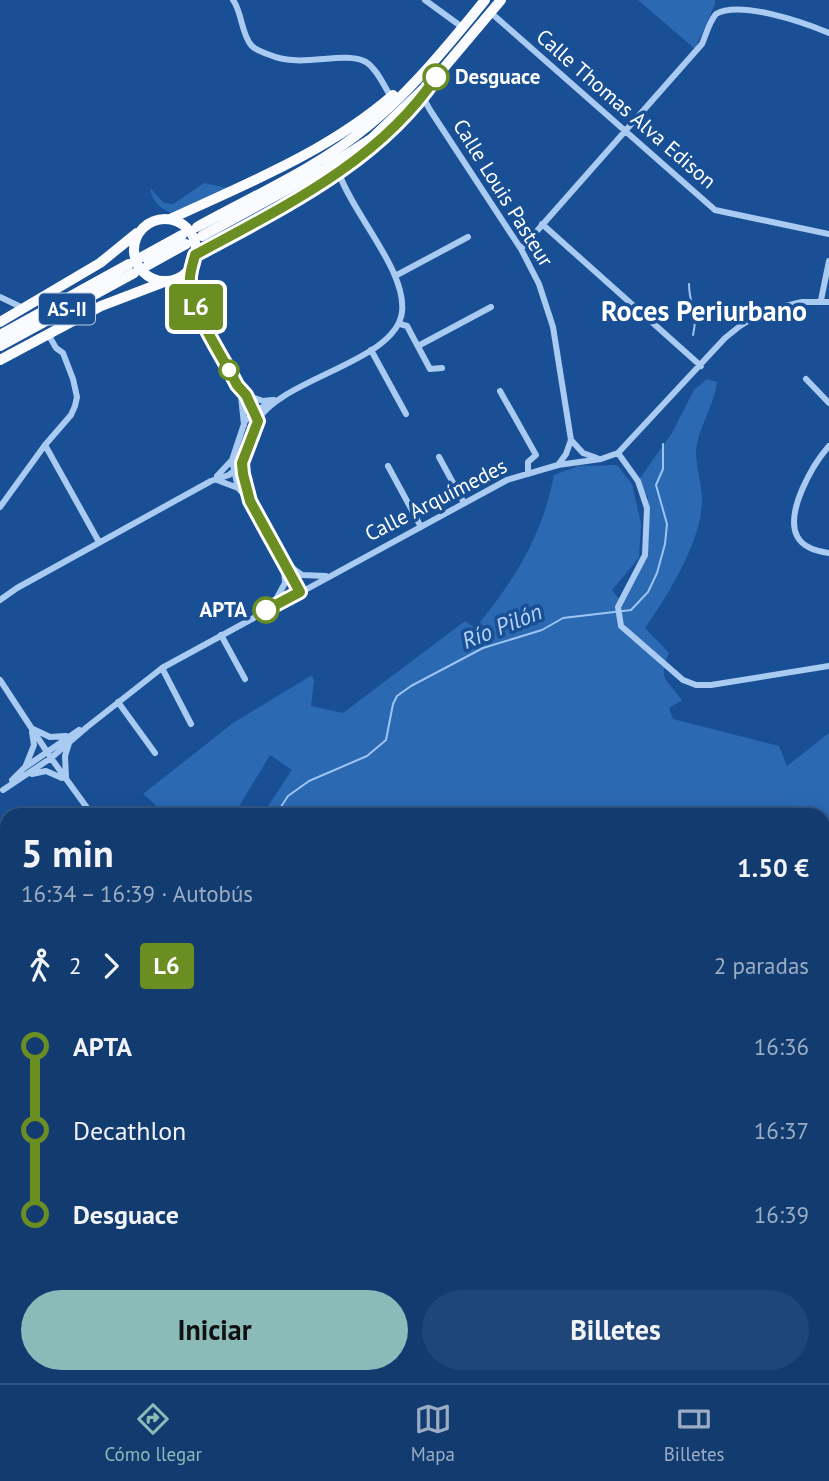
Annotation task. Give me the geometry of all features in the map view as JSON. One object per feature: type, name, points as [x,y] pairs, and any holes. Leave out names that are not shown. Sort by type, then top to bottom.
[{"type":"highway","points":[[485,0],[401,96],[366,128],[319,160],[199,231],[323,170],[371,139],[437,76],[501,0]]},
{"type":"highway","points":[[0,322],[100,263],[153,220],[170,219],[316,151],[361,122],[432,61]]},
{"type":"highway","points":[[195,255],[339,173],[383,138],[427,92],[437,76]]},
{"type":"highway","points":[[0,360],[101,306],[185,274],[195,255],[195,242],[184,225],[170,219]]},
{"type":"highway","points":[[139,232],[134,249],[136,265],[146,276],[166,282]]},
{"type":"highway","points":[[145,261],[184,240]]},
{"type":"highway","name":"AS-II","points":[[0,335],[131,268],[0,346]]},
{"type":"street","points":[[233,0],[250,45],[280,60],[294,62],[353,58],[367,63],[391,97]]},
{"type":"street","points":[[425,0],[462,27]]},
{"type":"street","points":[[521,248],[702,44],[715,14],[725,6],[760,3],[829,33]]},
{"type":"street","name":"Calle Thomas Alva Edison","points":[[490,12],[715,210],[829,234]]},
{"type":"street","name":"Calle Louis Pasteur","points":[[427,92],[424,99],[429,110],[521,248],[539,284],[553,327],[571,440]]},
{"type":"street","points":[[244,425],[255,412],[384,343],[400,324],[401,287],[339,173]]},
{"type":"street","points":[[542,224],[701,366]]},
{"type":"street","points":[[395,276],[468,237]]},
{"type":"street","points":[[825,301],[829,261]]},
{"type":"street","points":[[191,267],[190,281],[194,303]]},
{"type":"street","points":[[166,282],[183,290],[194,303],[243,396],[260,418]]},
{"type":"street","points":[[0,297],[23,308]]},
{"type":"street","name":"Calle Arquímedes","points":[[1,791],[162,668],[221,635],[507,480],[558,465],[601,459],[618,453],[725,338],[756,316],[802,302],[825,301]]},
{"type":"street","points":[[418,346],[491,307]]},
{"type":"street","points":[[400,324],[407,326],[430,369],[442,368]]},
{"type":"street","points":[[0,507],[45,445],[71,415],[77,397],[74,379],[63,353],[56,348],[48,334]]},
{"type":"street","points":[[371,349],[407,414]]},
{"type":"street","points":[[806,379],[829,404]]},
{"type":"street","points":[[500,391],[536,455],[528,462],[528,474]]},
{"type":"street","points":[[243,396],[263,401],[278,399]]},
{"type":"street","points":[[215,479],[232,460],[244,425],[243,396]]},
{"type":"street","points":[[0,600],[99,542],[233,471],[242,463],[260,418],[278,399]]},
{"type":"street","points":[[558,465],[571,440],[583,453],[601,459]]},
{"type":"street","points":[[45,445],[99,542]]},
{"type":"street","points":[[829,446],[808,475],[798,503],[795,525],[796,535],[804,545],[829,553]]},
{"type":"street","points":[[618,453],[638,481],[647,508],[645,555],[618,607],[621,626],[683,680],[696,685],[711,685],[829,666]]},
{"type":"street","points":[[439,457],[464,502]]},
{"type":"street","points":[[232,460],[238,488]]},
{"type":"street","points":[[242,463],[250,501]]},
{"type":"street","points":[[388,466],[421,527]]},
{"type":"street","points":[[233,471],[239,474],[248,491]]},
{"type":"street","points":[[215,479],[238,488],[250,501],[300,592]]},
{"type":"street","points":[[284,561],[302,575],[319,577],[333,574]]},
{"type":"street","points":[[271,608],[285,583],[284,561]]},
{"type":"street","points":[[221,635],[245,679]]},
{"type":"street","points":[[162,668],[191,724]]},
{"type":"street","points":[[0,680],[87,808]]},
{"type":"street","points":[[118,702],[155,753]]},
{"type":"street","points":[[31,727],[50,737],[69,739],[65,756],[68,782]]},
{"type":"street","points":[[31,727],[34,746],[26,772],[46,771],[68,782]]},
{"type":"street","name":"Calle Arquímedes","points":[[1,791],[78,730],[87,727]]},
{"type":"street","name":"Calle Arquímedes","points":[[69,739],[78,730]]},
{"type":"street","name":"Calle Arquímedes","points":[[16,781],[26,772]]},
{"type":"shaded area","points":[[638,0],[715,0],[715,4],[695,49]]},
{"type":"shaded area","points":[[204,183],[228,188],[171,213],[157,204],[150,188],[164,203],[173,204]]},
{"type":"shaded area","points":[[707,379],[717,382],[696,450],[702,495],[700,518],[682,568],[645,628],[669,653],[664,669],[665,678],[682,700],[669,708],[673,719],[779,746],[787,766],[829,733],[829,808],[267,808],[292,770],[270,755],[238,808],[159,808],[143,794],[233,723],[312,675],[314,681],[311,706],[343,713],[465,621],[475,628],[502,593],[525,556],[542,517],[554,475],[578,466],[617,465],[632,484],[641,523],[639,558],[612,590],[620,600],[643,560],[648,497],[638,481],[672,433],[694,390]]},
{"type":"waterway","name":"Río Pilón","points":[[689,284],[695,319],[693,335]]},
{"type":"waterway","name":"Río Pilón","points":[[280,808],[288,796],[309,781],[367,756],[386,740],[393,704],[397,696],[411,686],[483,648],[542,630],[563,618],[631,610],[648,592],[657,573],[665,544],[667,524],[656,485],[663,469],[663,444]]},
{"type":"bus line","name":"L6","points":[[266,610],[300,592],[250,501],[242,463],[258,421],[194,303],[190,281],[191,267],[195,255],[339,173],[383,138],[427,92],[436,77]]},
{"type":"place","name":"Desguace","points":[[436,77]]},
{"type":"place","name":"APTA","points":[[266,610]]},
{"type":"district","name":"Roces Periurbano","points":[[704,311]]}]
